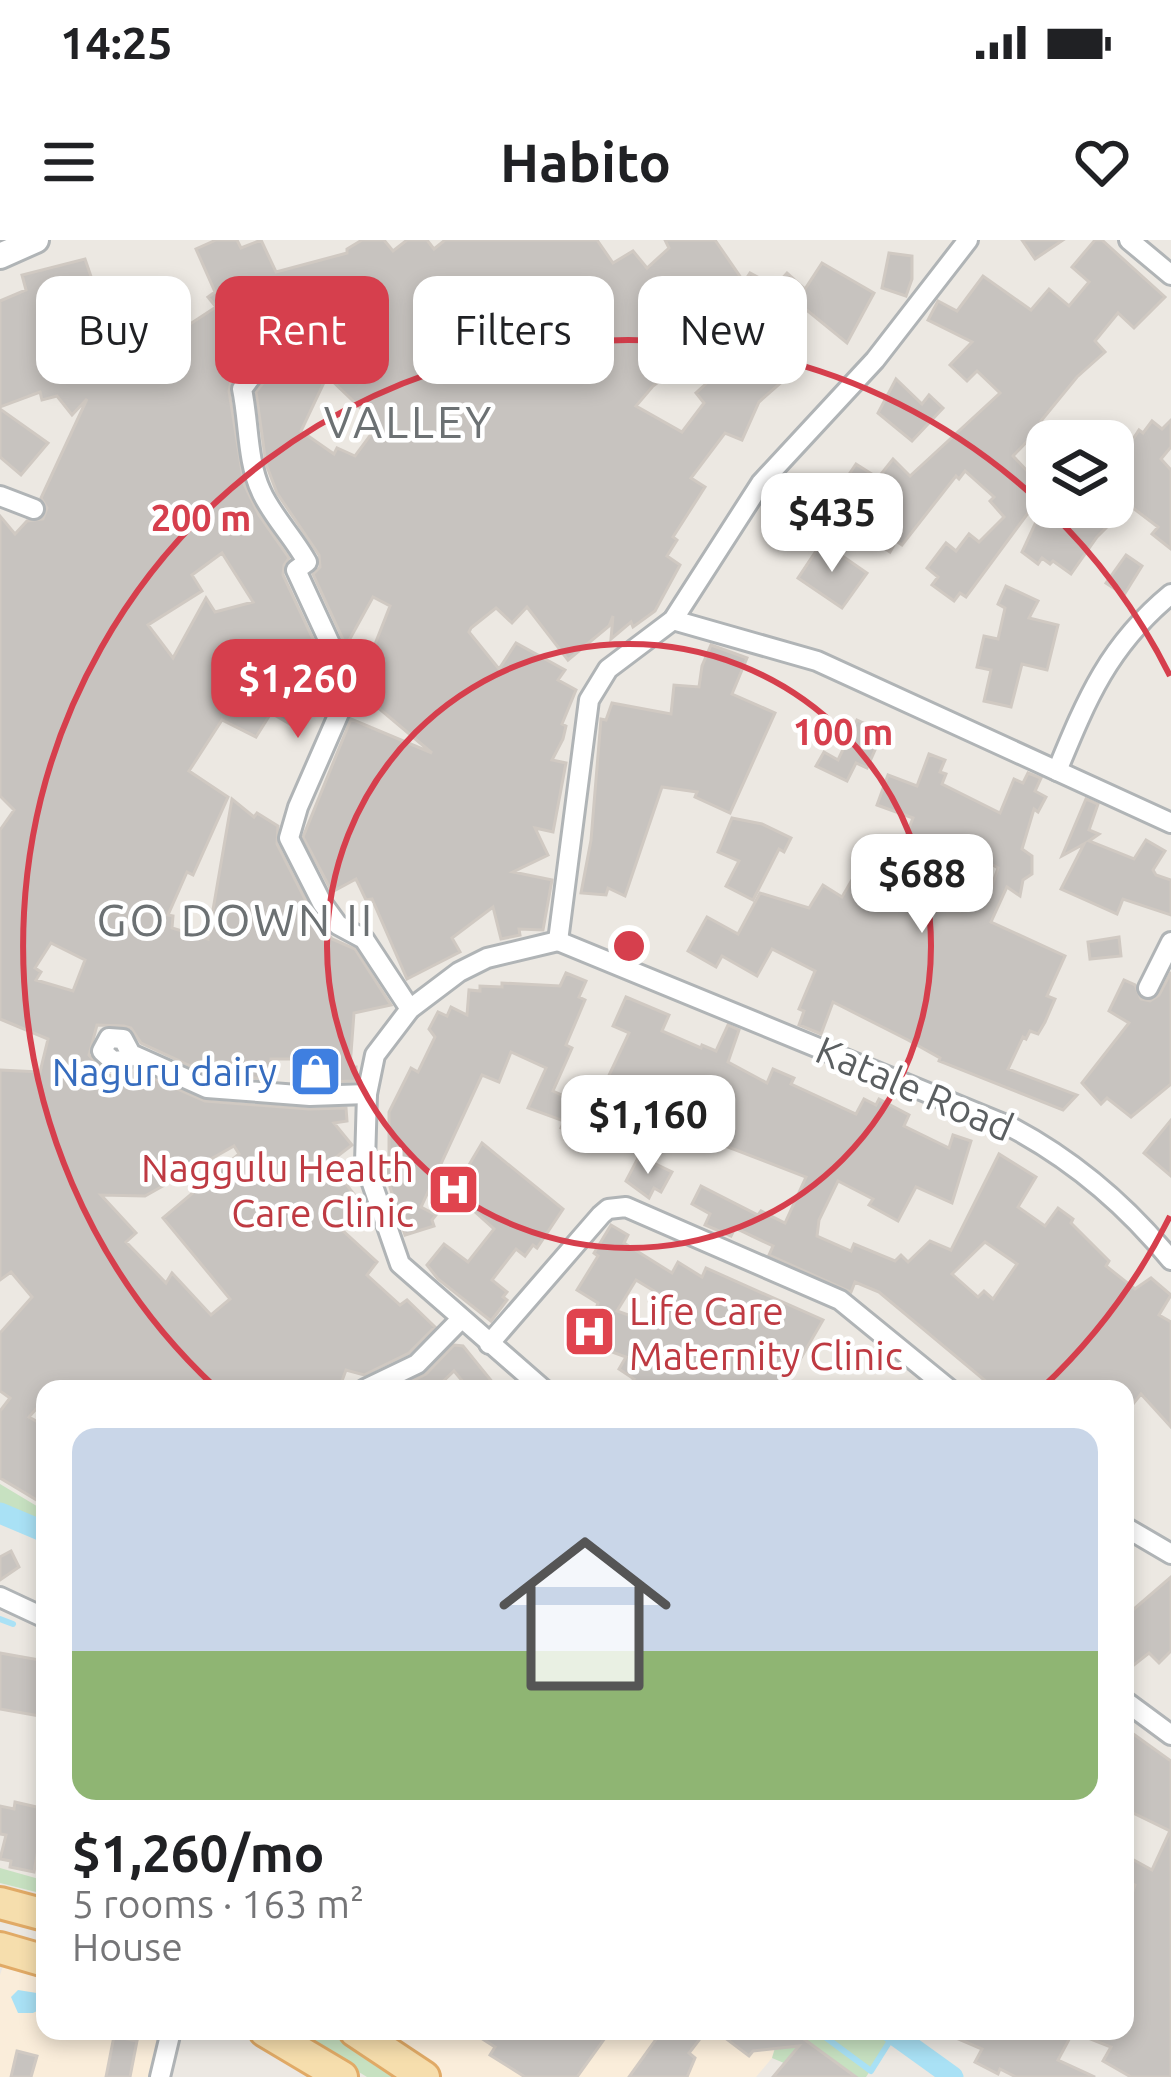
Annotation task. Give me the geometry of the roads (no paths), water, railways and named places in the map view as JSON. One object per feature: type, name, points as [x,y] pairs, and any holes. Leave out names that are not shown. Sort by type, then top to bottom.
[{"type":"main road","points":[[0,1903],[36,1913]]},
{"type":"main road","points":[[0,1948],[36,1958]]},
{"type":"main road","points":[[281,2040],[342,2077]]},
{"type":"main road","points":[[368,2040],[424,2077]]},
{"type":"street","points":[[0,256],[36,240]]},
{"type":"street","points":[[532,1380],[400,1264],[365,1163],[367,1094],[375,1055],[410,1009],[459,972],[487,958],[558,940],[589,700],[608,669],[673,620],[761,483],[875,360],[968,240]]},
{"type":"street","points":[[1129,240],[1171,274]]},
{"type":"street","points":[[246,384],[242,389],[255,478],[307,562],[296,570],[333,650],[339,684],[340,711],[289,838],[322,903],[338,925],[364,939],[410,1009]]},
{"type":"street","points":[[0,496],[34,509]]},
{"type":"street","points":[[1057,771],[1102,670],[1123,639],[1171,593]]},
{"type":"street","points":[[673,620],[817,661],[1171,823]]},
{"type":"street","name":"Katale Road","points":[[558,940],[1011,1127],[1054,1150],[1150,1234],[1171,1260]]},
{"type":"street","points":[[1148,988],[1171,942]]},
{"type":"street","points":[[130,1054],[207,1088],[310,1096],[367,1094]]},
{"type":"street","points":[[489,1344],[601,1215],[626,1207],[839,1300],[938,1380]]},
{"type":"street","points":[[384,1380],[417,1364],[460,1320]]},
{"type":"street","points":[[1134,1532],[1171,1554]]},
{"type":"street","points":[[0,1597],[36,1614]]},
{"type":"street","points":[[1134,1708],[1171,1735]]},
{"type":"street","points":[[160,2077],[169,2040]]},
{"type":"water","points":[[18,1990],[36,1993],[36,2012],[18,2013],[11,1997]]},
{"type":"waterway","points":[[0,1513],[36,1528]]},
{"type":"waterway","points":[[0,1619],[13,1624]]},
{"type":"waterway","points":[[829,2040],[871,2071],[890,2040]]},
{"type":"waterway","points":[[902,2040],[953,2077]]},
{"type":"place","name":"Naguru dairy","points":[[316,1071]]},
{"type":"place","name":"Naggulu Health Care Clinic","points":[[453,1189]]},
{"type":"place","name":"Life Care Maternity Clinic","points":[[590,1332]]},
{"type":"district","name":"VALLEY","points":[[409,421]]},
{"type":"district","name":"GO DOWN II","points":[[236,919]]}]
